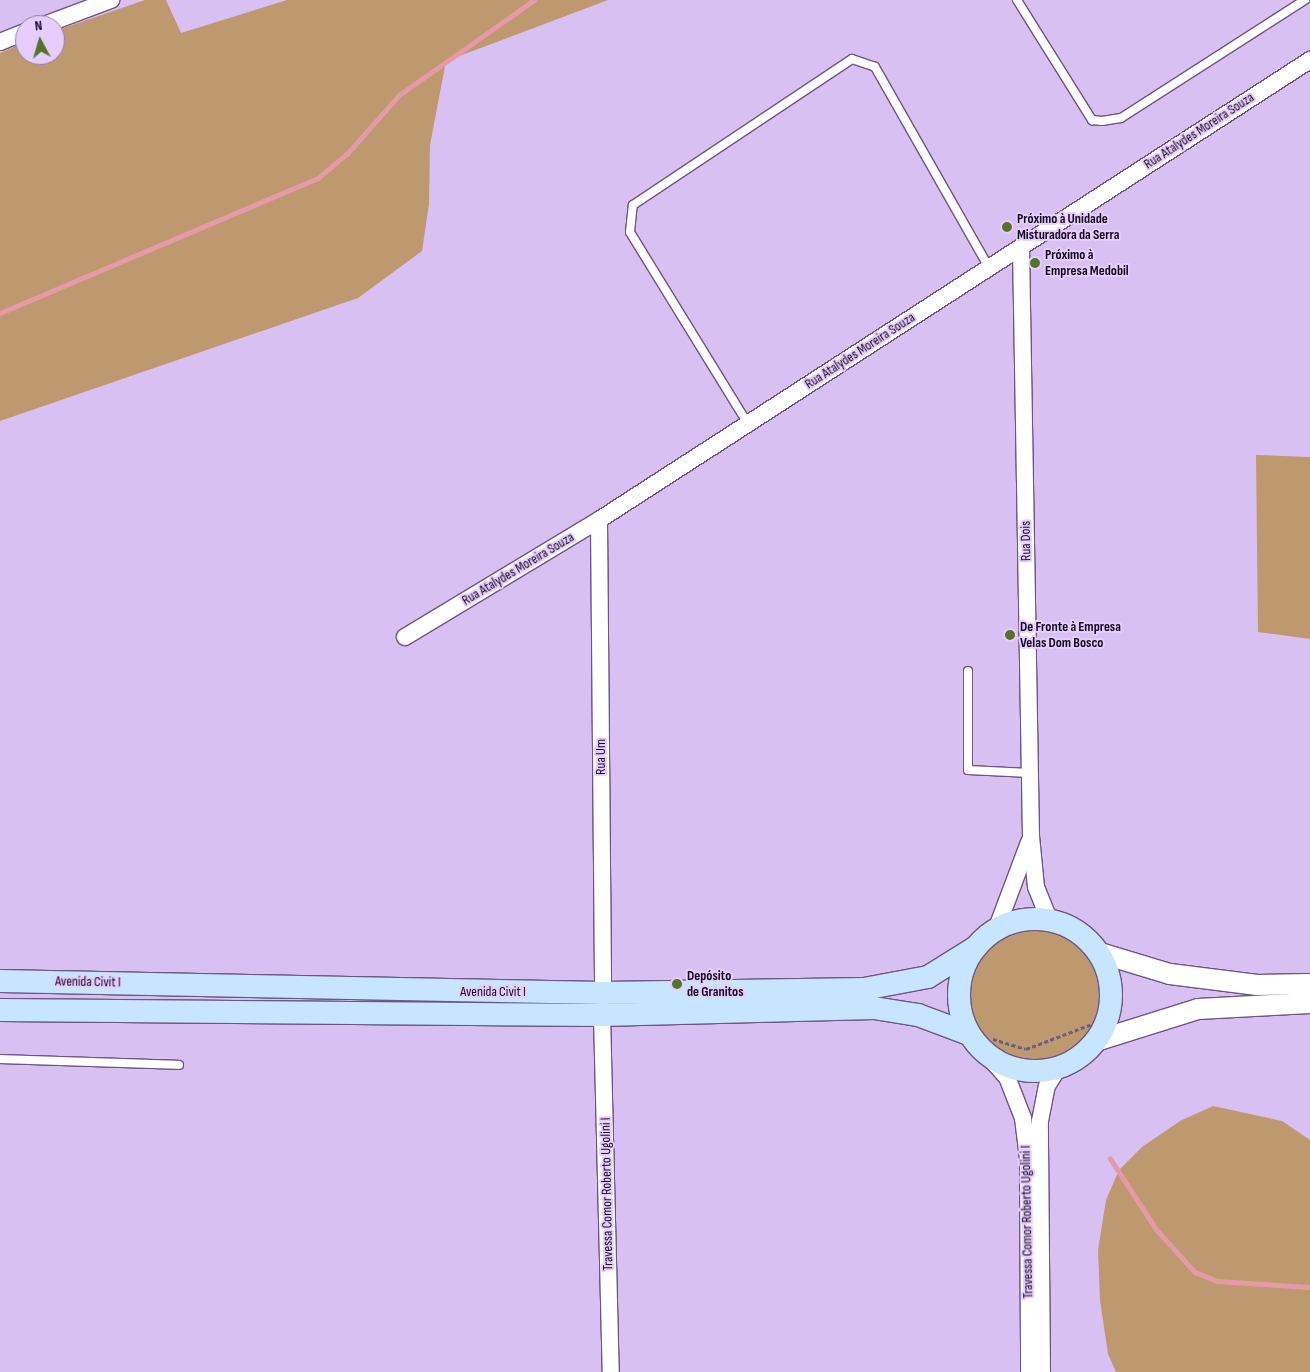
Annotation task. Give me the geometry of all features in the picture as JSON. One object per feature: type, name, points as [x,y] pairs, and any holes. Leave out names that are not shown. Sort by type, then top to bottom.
[{"type":"main road","points":[[1022,921],[1050,921],[1077,932],[1097,952],[1111,991],[1107,1019],[1096,1041],[1060,1067],[1021,1070],[986,1054],[969,1034],[960,1012],[959,989],[964,967],[976,947],[996,930],[1022,921]]},
{"type":"main road","name":"Avenida Civit I","points":[[0,1010],[603,1004],[895,986],[928,977],[976,947]]},
{"type":"main road","name":"Avenida Civit I","points":[[0,981],[603,1004],[874,1008],[918,1015],[969,1034]]},
{"type":"street","points":[[59,15],[70,8],[111,0]]},
{"type":"street","points":[[0,42],[15,36]]},
{"type":"street","name":"Rua Atalydes Moreira Souza","points":[[405,636],[599,520],[1310,60]]},
{"type":"street","name":"Rua Dois","points":[[1021,247],[1031,836],[1036,887],[1050,921]]},
{"type":"street","name":"Rua Um","points":[[599,520],[603,1004]]},
{"type":"street","name":"Rua Dois","points":[[996,930],[1031,836]]},
{"type":"street","points":[[1097,952],[1170,974],[1257,985],[1310,984]]},
{"type":"street","points":[[1096,1041],[1198,1009],[1310,1003]]},
{"type":"street","name":"Travessa Comor Roberto Ugolini I","points":[[603,1004],[611,1372]]},
{"type":"street","name":"Travessa Comor Roberto Ugolini I","points":[[986,1054],[1007,1077],[1023,1118],[1028,1157],[1029,1372]]},
{"type":"street","name":"Travessa Comor Roberto Ugolini I","points":[[1042,1372],[1040,1122],[1047,1086],[1060,1067]]},
{"type":"lane","points":[[1017,0],[1092,120],[1102,121],[1121,118],[1305,0]]},
{"type":"lane","points":[[748,424],[630,232],[633,205],[852,59],[875,67],[989,268]]},
{"type":"lane","points":[[968,671],[968,770],[1030,773]]},
{"type":"lane","points":[[0,1059],[179,1065]]},
{"type":"shaded area","points":[[145,0],[166,0],[181,33],[287,0],[608,0],[446,61],[430,145],[429,204],[422,251],[358,298],[0,421],[0,53],[15,46],[15,65],[65,65],[65,28]]},
{"type":"shaded area","points":[[1256,455],[1310,457],[1310,639],[1258,632]]},
{"type":"shaded area","points":[[1035,931],[1059,936],[1080,950],[1094,971],[1099,995],[1094,1019],[1080,1040],[1059,1054],[1035,1059],[1011,1054],[990,1040],[976,1019],[971,995],[976,971],[990,950],[1011,936]]},
{"type":"shaded area","points":[[1213,1106],[1282,1121],[1310,1140],[1310,1372],[1116,1372],[1108,1354],[1100,1300],[1098,1250],[1106,1200],[1119,1170],[1142,1147],[1180,1121]]},
{"type":"waterway","points":[[0,313],[318,178],[347,154],[399,95],[534,0]]},
{"type":"waterway","points":[[1110,1158],[1157,1230],[1195,1272],[1217,1281],[1310,1287]]},
{"type":"place","name":"Próximo à Unidade Misturadora da Serra","points":[[1007,227]]},
{"type":"place","name":"Próximo à Empresa Medobil","points":[[1035,263]]},
{"type":"place","name":"De Fronte à Empresa Velas Dom Bosco","points":[[1010,635]]},
{"type":"place","name":"Depósito de Granitos","points":[[677,984]]}]
